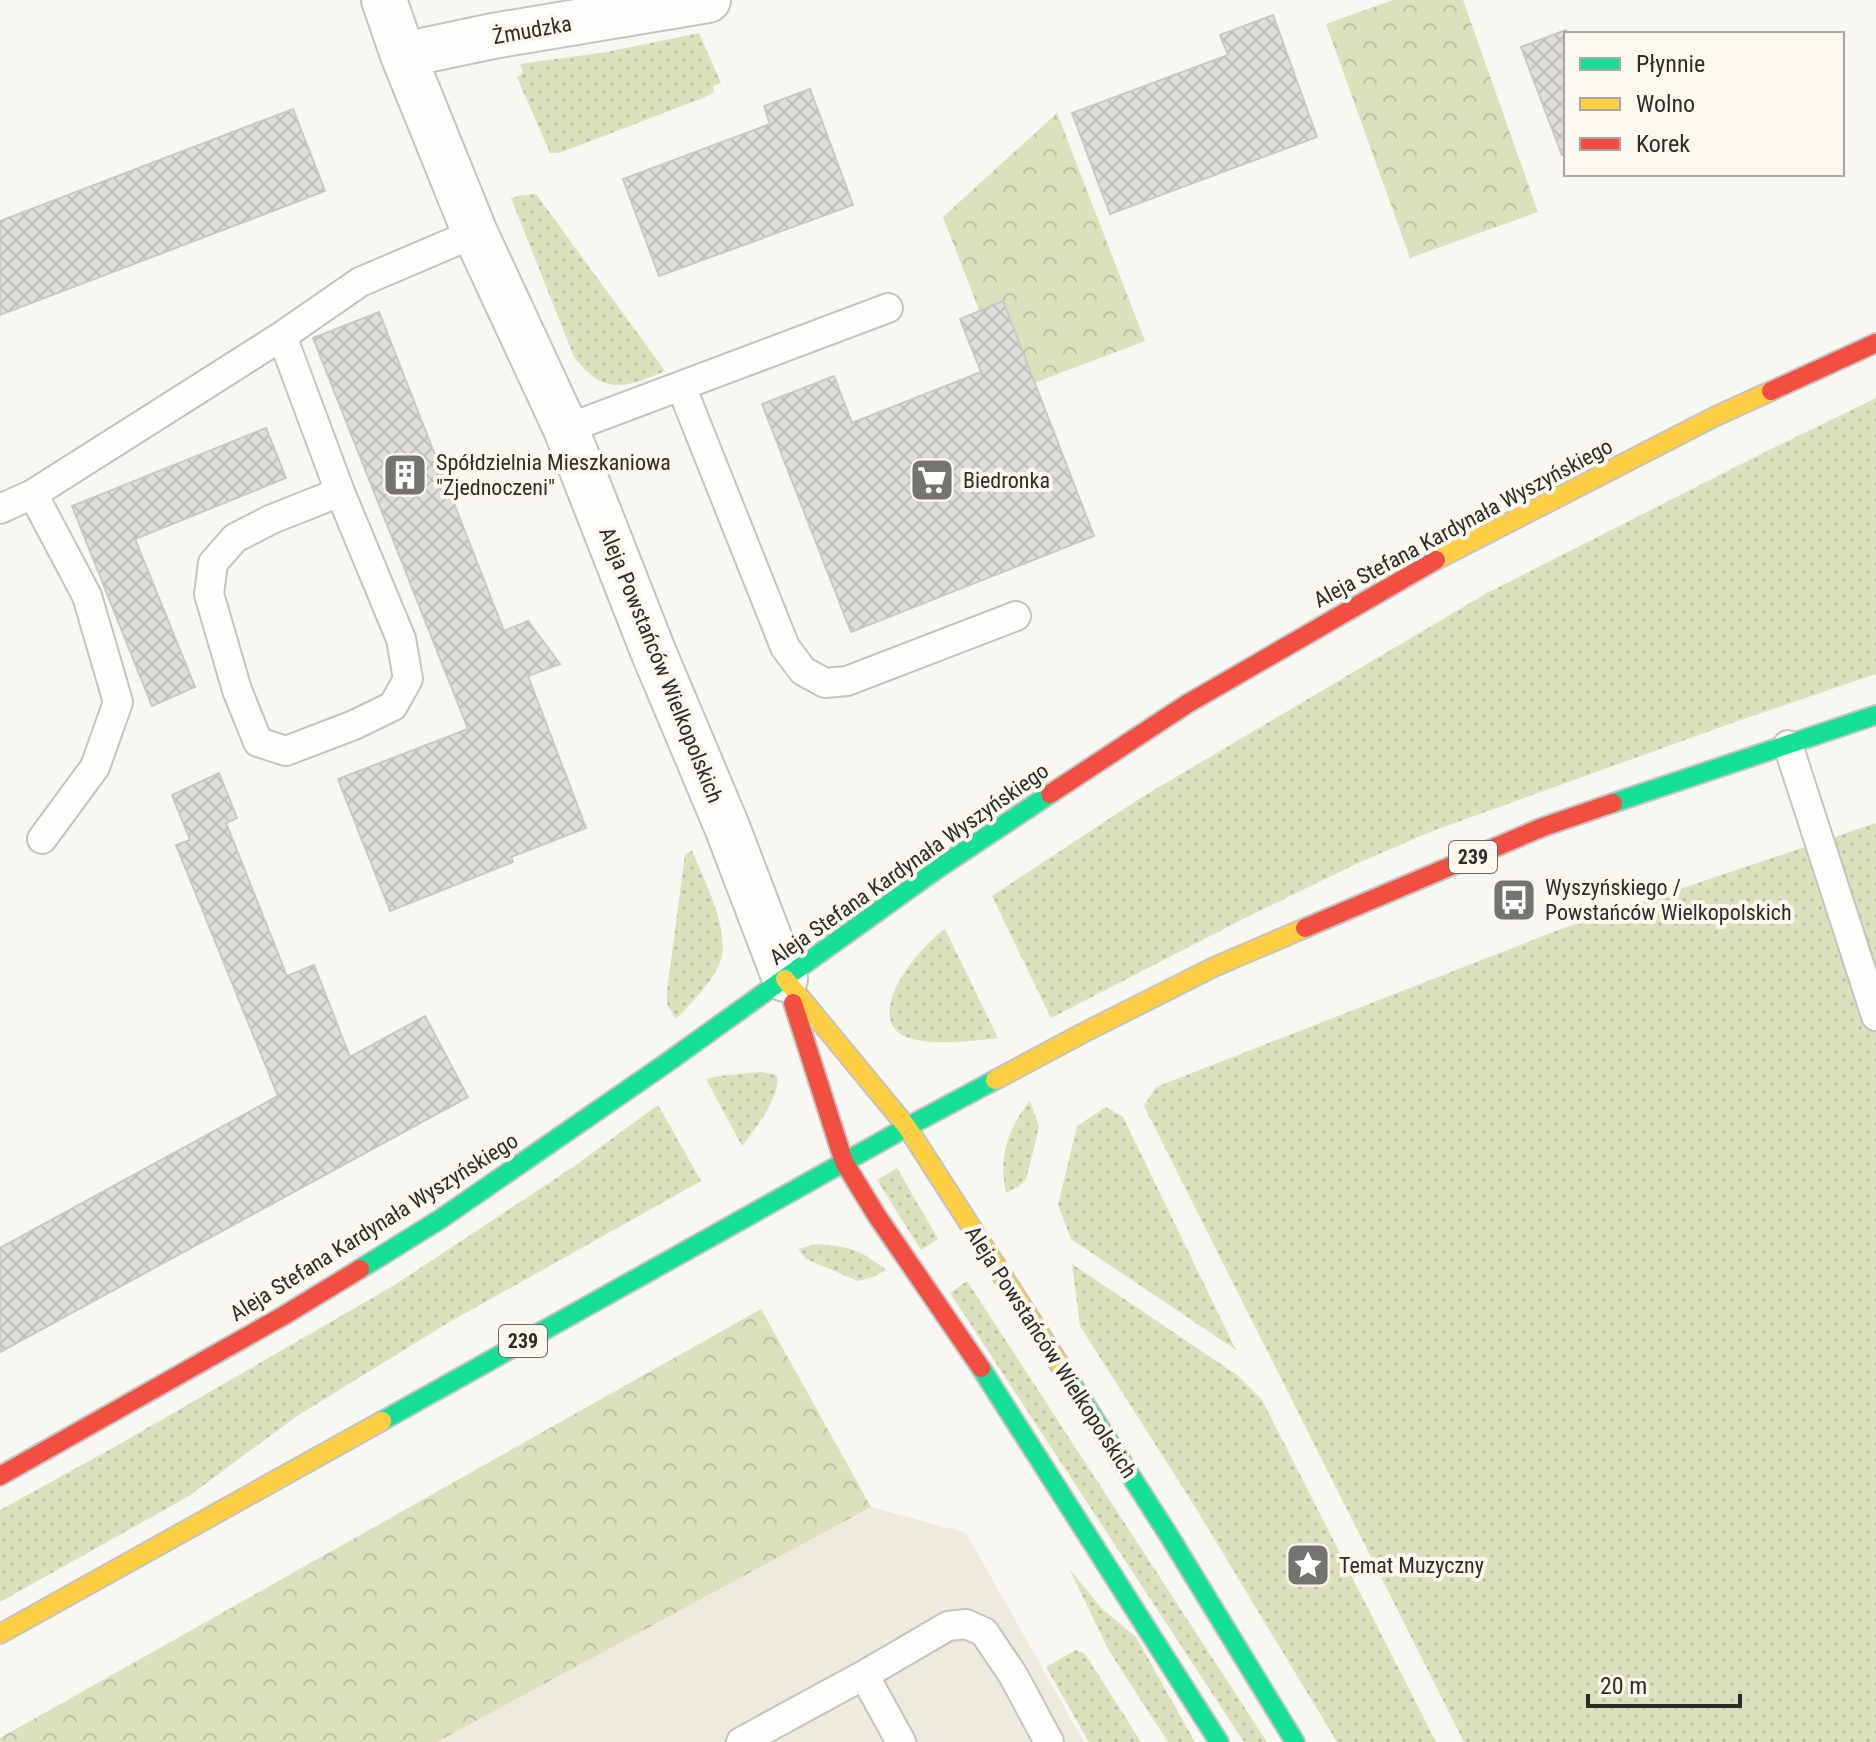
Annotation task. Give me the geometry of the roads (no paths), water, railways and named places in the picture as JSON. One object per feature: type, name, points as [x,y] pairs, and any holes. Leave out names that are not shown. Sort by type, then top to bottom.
[{"type":"main road","name":"Aleja Stefana Kardynała Wyszyńskiego","points":[[0,1476],[283,1316],[439,1220],[635,1085],[937,869],[1187,704],[1456,549],[1714,417],[1876,343]]},
{"type":"main road","name":"239","points":[[0,1634],[907,1127],[1070,1039],[1228,960],[1543,827],[1876,715]]},
{"type":"main road","name":"Aleja Powstańców Wielkopolskich","points":[[785,979],[907,1127],[1168,1534],[1295,1742]]},
{"type":"main road","name":"Aleja Powstańców Wielkopolskich","points":[[785,979],[844,1162],[877,1216],[1003,1400],[1219,1742]]},
{"type":"street","name":"Aleja Powstańców Wielkopolskich","points":[[384,0],[475,233],[566,429],[785,979]]},
{"type":"street","name":"Żmudzka","points":[[403,55],[493,36],[708,0]]},
{"type":"lane","points":[[0,509],[33,494],[282,336],[360,282],[475,233]]},
{"type":"lane","points":[[566,429],[888,308]]},
{"type":"lane","points":[[282,336],[340,492],[401,639],[408,679],[393,706],[286,751],[258,742],[237,690],[209,594],[213,563],[235,538],[272,519],[340,492]]},
{"type":"lane","points":[[681,386],[785,647],[803,671],[825,683],[847,681],[1016,616]]},
{"type":"lane","points":[[33,494],[87,596],[118,702],[95,767],[42,839]]},
{"type":"lane","points":[[1788,745],[1876,1016]]},
{"type":"lane","points":[[741,1742],[948,1626],[966,1624],[984,1632],[1013,1675],[1049,1742]]},
{"type":"lane","points":[[864,1675],[901,1742]]},
{"type":"place","name":"Spółdzielnia Mieszkaniowa \"Zjednoczeni\"","points":[[405,475]]},
{"type":"place","name":"Biedronka","points":[[932,480]]},
{"type":"place","name":"Wyszyńskiego / Powstańców Wielkopolskich","points":[[1514,900]]},
{"type":"place","name":"Temat Muzyczny","points":[[1308,1565]]}]
